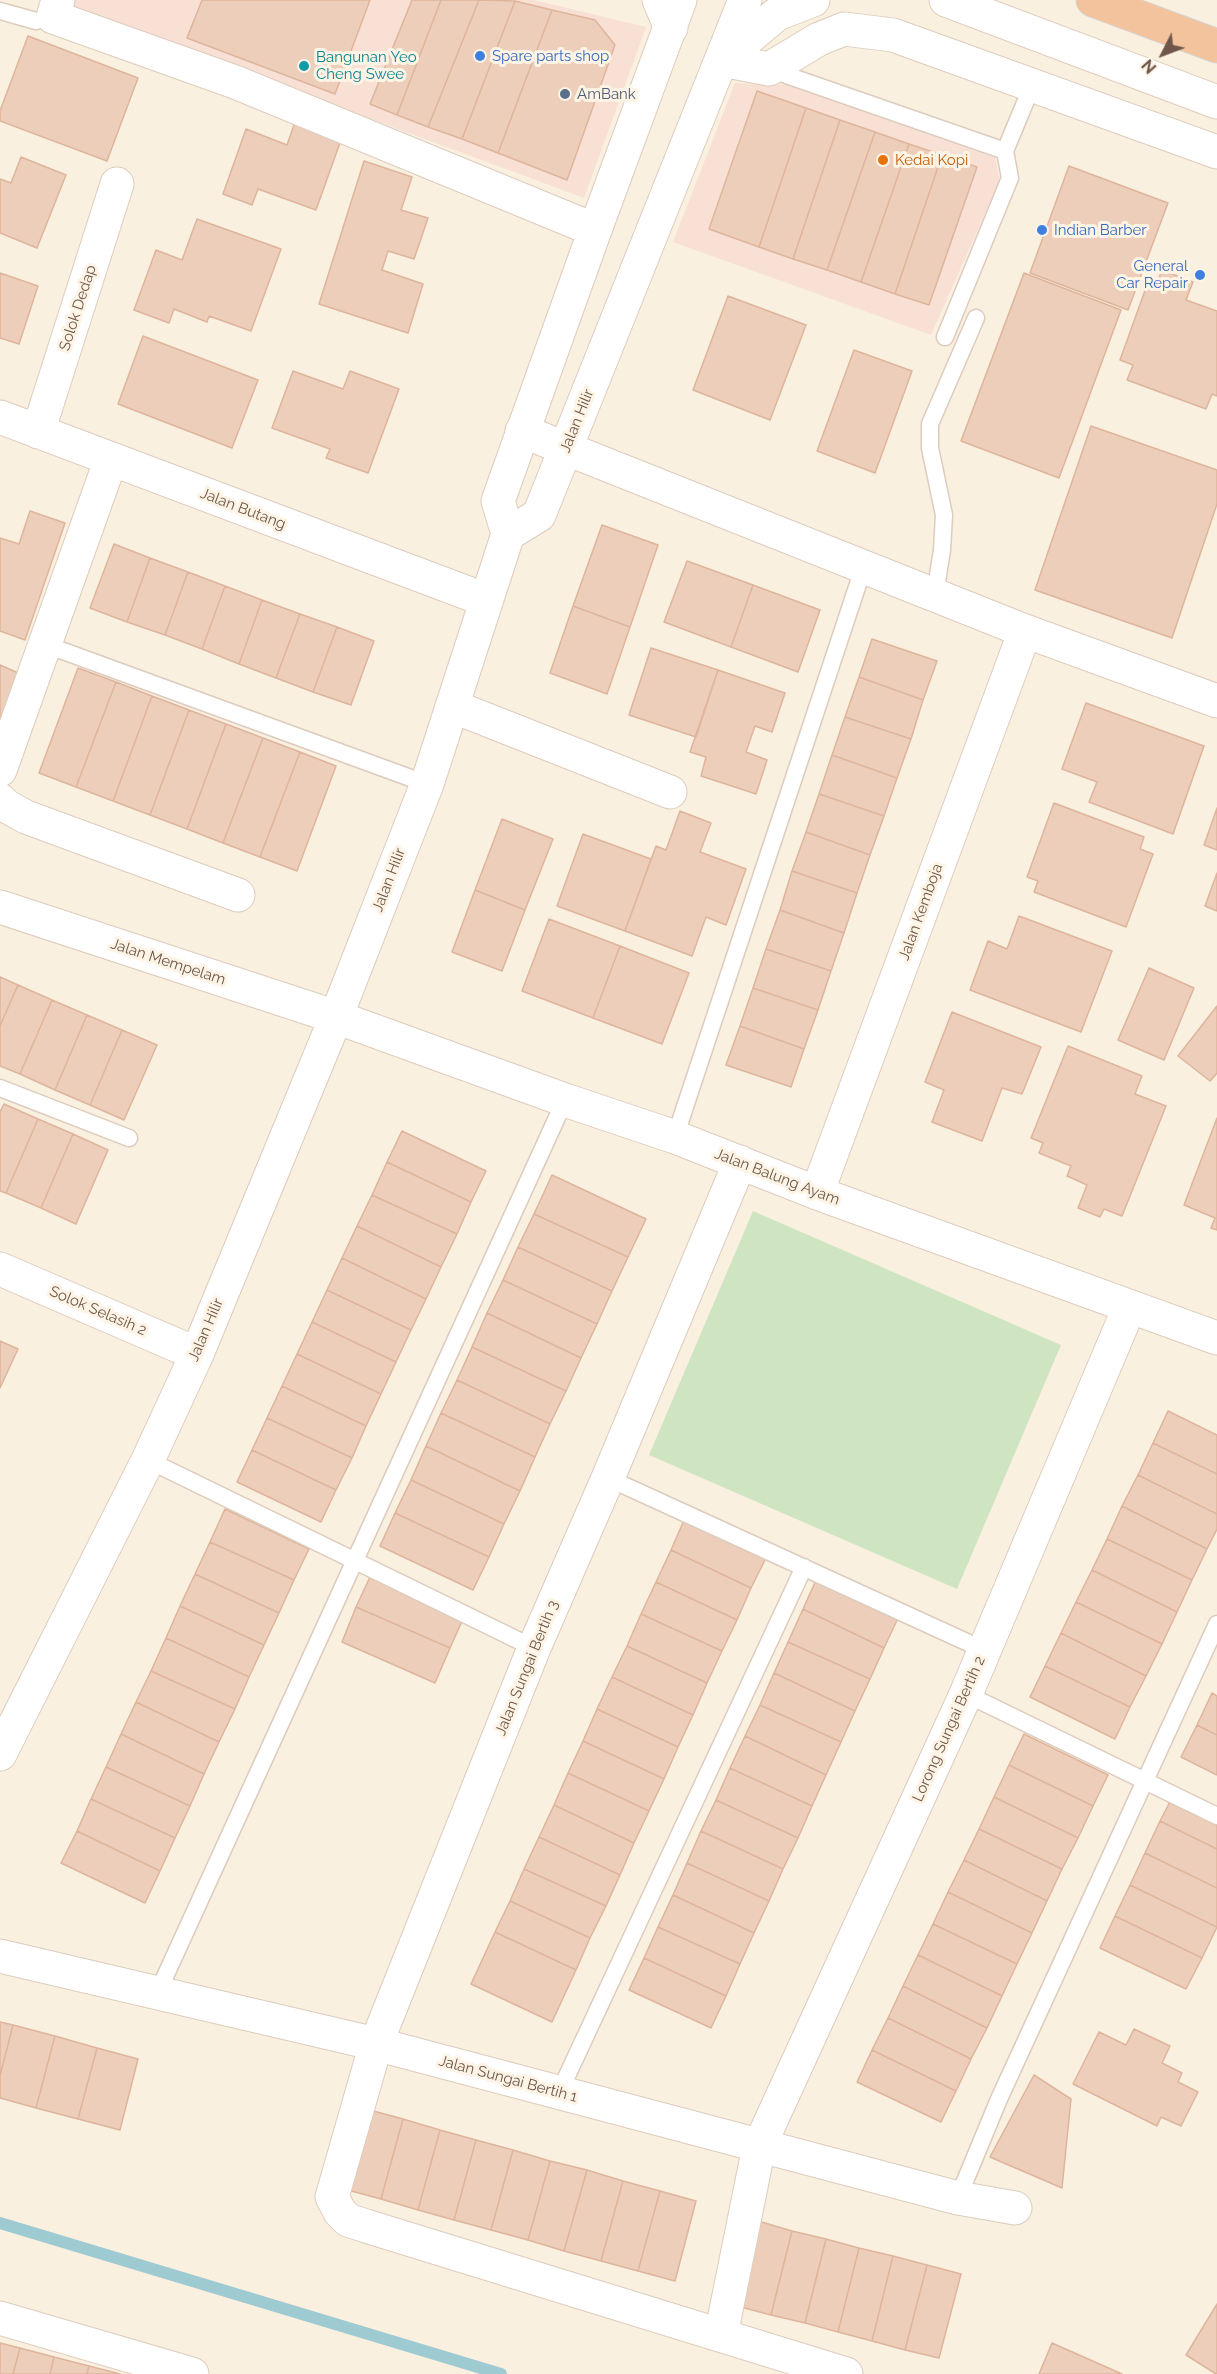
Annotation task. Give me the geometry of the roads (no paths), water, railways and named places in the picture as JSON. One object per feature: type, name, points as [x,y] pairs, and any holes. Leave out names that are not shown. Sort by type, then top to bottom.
[{"type":"highway","points":[[1093,0],[1217,46]]},
{"type":"street","name":"Jalan Hilir","points":[[0,1754],[148,1460],[197,1354],[336,1017],[427,784],[508,534],[539,515],[745,0]]},
{"type":"street","points":[[722,60],[777,14],[813,0]]},
{"type":"street","points":[[946,0],[982,9],[1217,102]]},
{"type":"street","points":[[56,8],[595,230]]},
{"type":"street","points":[[508,534],[498,501],[595,230],[670,10]]},
{"type":"street","points":[[722,60],[769,69],[819,39],[844,29],[893,35],[1217,152]]},
{"type":"street","name":"Solok Dedap","points":[[38,432],[117,184]]},
{"type":"street","name":"Jalan Butang","points":[[0,417],[486,600]]},
{"type":"street","points":[[522,431],[1025,631],[1217,701]]},
{"type":"street","points":[[0,770],[111,459]]},
{"type":"street","name":"Jalan Kemboja","points":[[818,1193],[1025,631]]},
{"type":"street","points":[[452,706],[670,792]]},
{"type":"street","points":[[0,800],[26,818],[238,895]]},
{"type":"street","name":"Jalan Mempelam","points":[[0,907],[336,1017]]},
{"type":"street","name":"Jalan Balung Ayam","points":[[336,1017],[565,1101],[675,1137],[818,1193],[1129,1308],[1217,1338]]},
{"type":"street","name":"Jalan Sungai Bertih 3","points":[[721,2335],[348,2220],[340,2212],[332,2197],[376,2044],[534,1648],[740,1162]]},
{"type":"street","name":"Solok Selasih 2","points":[[0,1269],[197,1354]]},
{"type":"street","name":"Lorong Sungai Bertih 2","points":[[721,2335],[759,2146],[966,1694],[1129,1308]]},
{"type":"street","name":"Jalan Sungai Bertih 1","points":[[0,1956],[376,2044],[958,2198],[1015,2208]]},
{"type":"street","points":[[0,2318],[192,2374]]},
{"type":"street","points":[[721,2335],[846,2374]]},
{"type":"lane","points":[[0,11],[36,21],[56,8]]},
{"type":"lane","points":[[769,69],[1005,151]]},
{"type":"lane","points":[[945,337],[1010,178],[1005,151],[1032,86]]},
{"type":"lane","points":[[935,594],[942,550],[944,515],[930,448],[930,424],[976,318]]},
{"type":"lane","points":[[675,1137],[864,566]]},
{"type":"lane","points":[[44,644],[427,784]]},
{"type":"lane","points":[[0,1088],[129,1138]]},
{"type":"lane","points":[[158,1992],[565,1101]]},
{"type":"lane","points":[[148,1460],[534,1648]]},
{"type":"lane","points":[[608,1478],[984,1650]]},
{"type":"lane","points":[[559,2093],[804,1568]]},
{"type":"lane","points":[[958,2198],[999,2099],[1217,1624]]},
{"type":"lane","points":[[966,1694],[1217,1816]]},
{"type":"waterway","points":[[0,2223],[501,2374]]},
{"type":"place","name":"Spare parts shop","points":[[480,56]]},
{"type":"place","name":"Bangunan Yeo Cheng Swee","points":[[304,66]]},
{"type":"place","name":"AmBank","points":[[565,94]]},
{"type":"place","name":"Kedai Kopi","points":[[883,160]]},
{"type":"place","name":"Indian Barber","points":[[1042,230]]},
{"type":"place","name":"General Car Repair","points":[[1200,275]]}]
